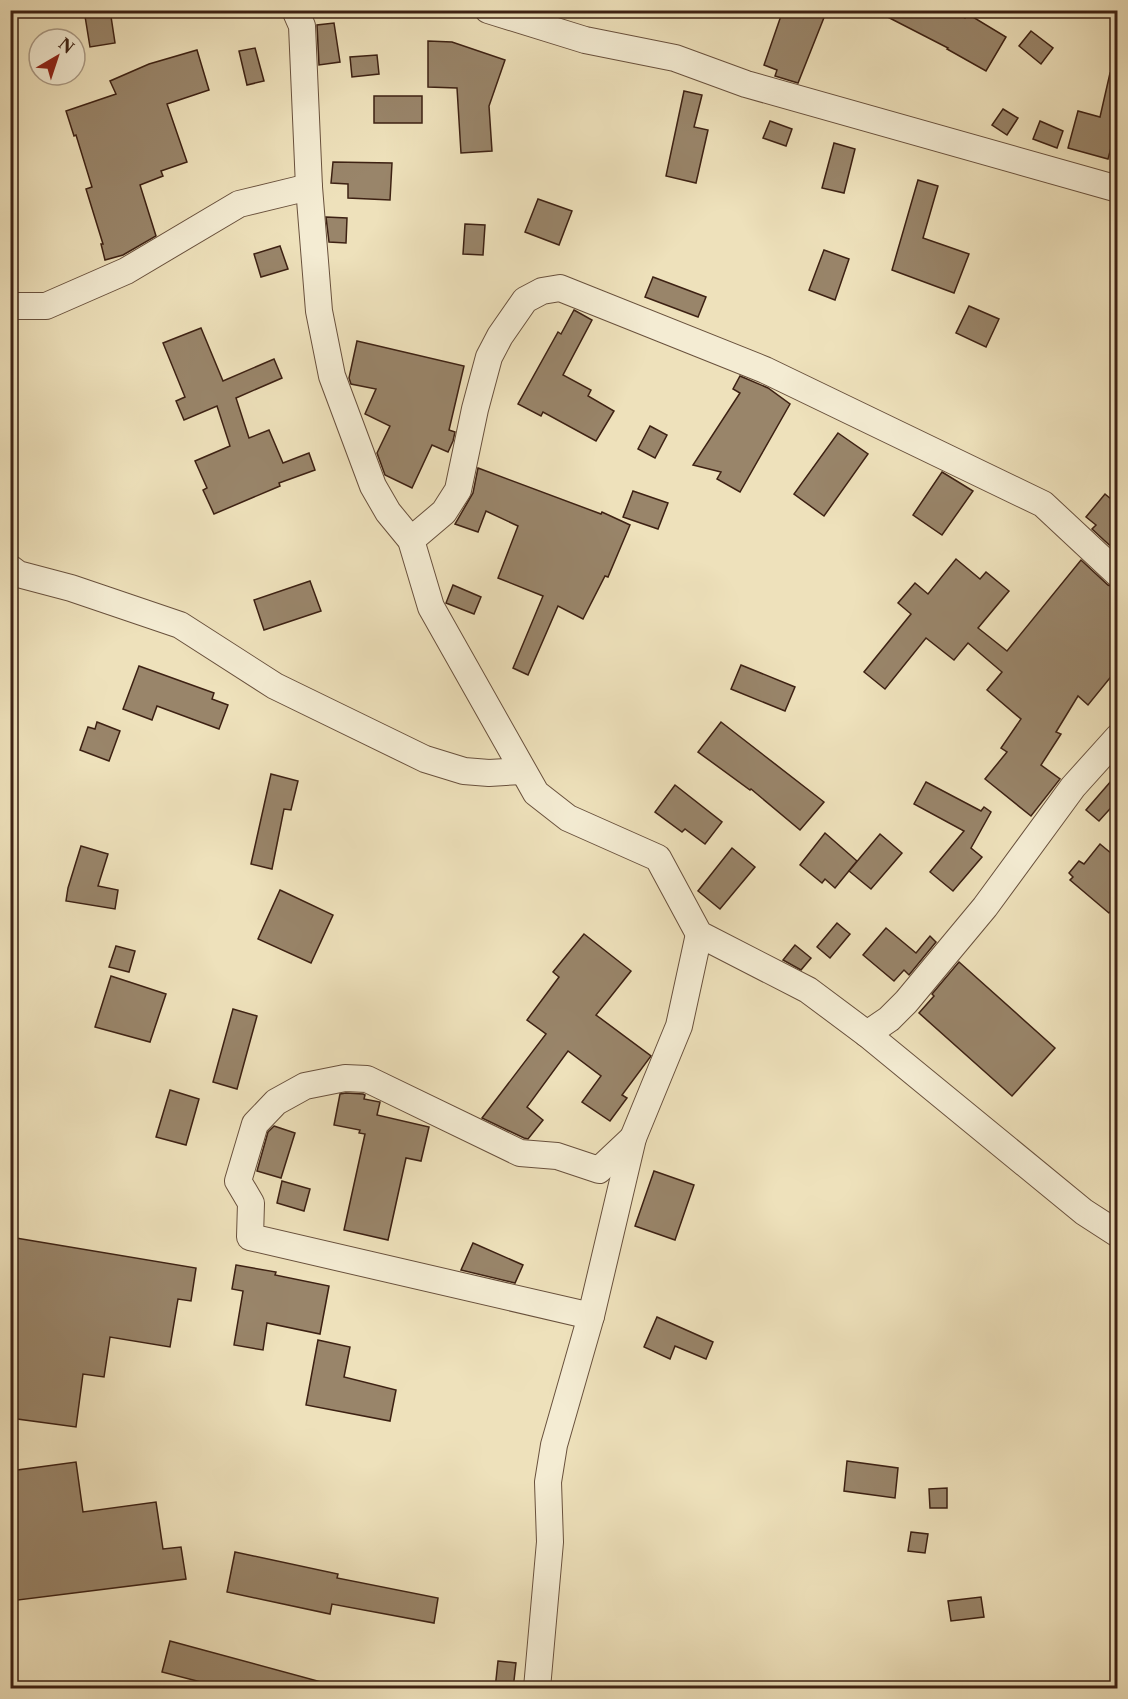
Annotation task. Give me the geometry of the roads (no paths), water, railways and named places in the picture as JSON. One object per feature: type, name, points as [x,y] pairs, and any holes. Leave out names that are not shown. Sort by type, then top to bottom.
[{"type":"street","points":[[294,10],[302,26],[309,187],[319,312],[332,376],[373,486],[388,512],[411,540],[431,607],[536,793],[568,818],[658,858],[699,933],[808,990],[867,1034],[1084,1212],[1118,1234]]},
{"type":"street","points":[[488,10],[585,40],[675,58],[746,84],[1118,189]]},
{"type":"street","points":[[10,306],[46,306],[126,271],[239,204],[309,187]]},
{"type":"street","points":[[411,540],[444,512],[458,490],[475,409],[489,357],[500,336],[525,300],[542,291],[560,288],[765,370],[1043,504],[1118,574]]},
{"type":"street","points":[[10,568],[18,574],[71,588],[180,625],[275,686],[425,759],[464,771],[522,771]]},
{"type":"street","points":[[867,1034],[889,1019],[906,1002],[985,907],[1073,787],[1118,737]]},
{"type":"street","points":[[537,1689],[550,1542],[548,1482],[554,1446],[591,1316],[633,1138],[679,1026],[699,933]]},
{"type":"street","points":[[591,1316],[250,1237],[251,1203],[238,1181],[255,1124],[276,1102],[305,1086],[345,1077],[367,1079],[520,1154],[556,1156],[599,1170],[633,1138]]}]
